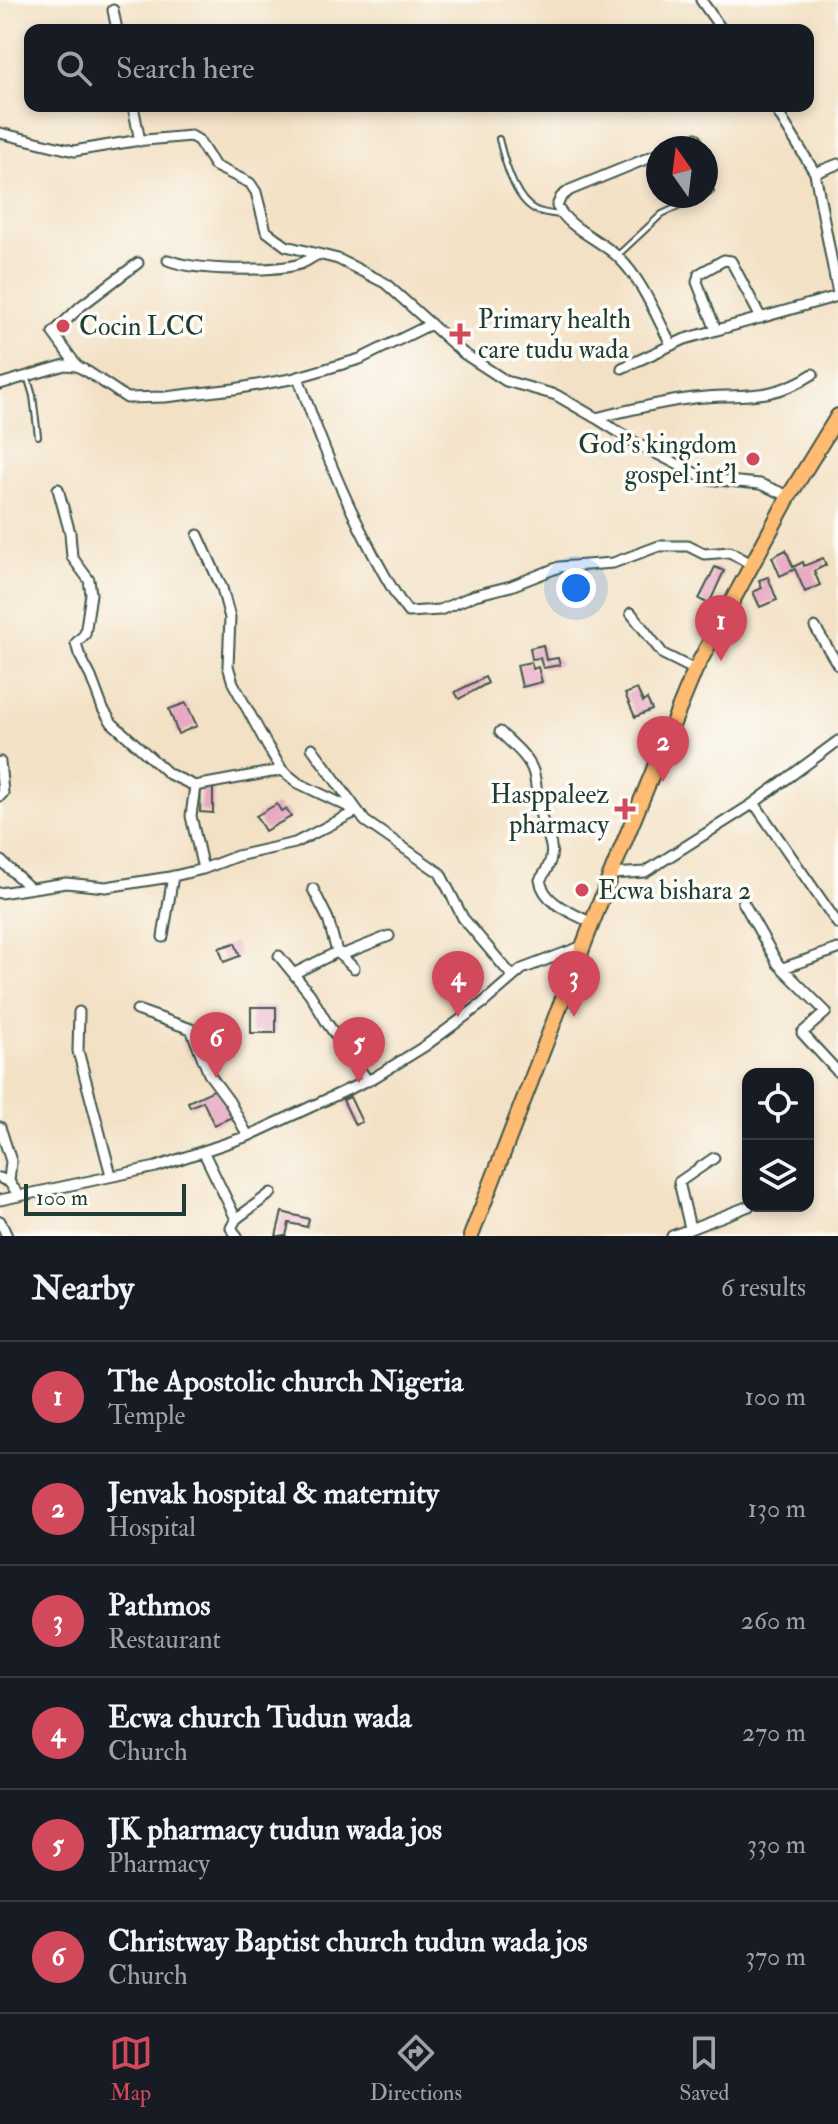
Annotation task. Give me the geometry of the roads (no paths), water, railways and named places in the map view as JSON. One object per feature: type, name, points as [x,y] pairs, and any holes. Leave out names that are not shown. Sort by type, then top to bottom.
[{"type":"main road","points":[[471,1236],[611,874],[695,670],[789,496],[838,416]]},
{"type":"street","points":[[701,0],[718,24]]},
{"type":"street","points":[[113,10],[116,24]]},
{"type":"street","points":[[134,112],[140,141]]},
{"type":"street","points":[[622,368],[671,344],[838,295],[815,173],[778,112]]},
{"type":"street","points":[[0,133],[74,151],[191,136],[198,140],[215,166],[250,183],[256,192],[266,231],[286,246],[338,259],[385,283],[463,353],[506,381],[534,386],[556,395],[636,443],[706,479],[760,484],[789,496]]},
{"type":"street","points":[[646,159],[570,190],[561,197],[557,206],[562,216],[617,255],[628,268],[671,344]]},
{"type":"street","points":[[815,173],[838,164]]},
{"type":"street","points":[[168,260],[180,265],[249,268],[301,264],[317,255]]},
{"type":"street","points":[[716,330],[697,282],[699,274],[724,260],[731,261],[761,318]]},
{"type":"street","points":[[138,263],[81,306],[53,333],[77,366],[127,398],[234,389],[298,377],[360,359],[431,324]]},
{"type":"street","points":[[0,384],[50,368],[77,366]]},
{"type":"street","points":[[596,418],[695,398],[773,393],[813,374]]},
{"type":"street","points":[[298,377],[357,522],[397,599],[408,612],[440,610],[559,567],[613,563],[659,546],[688,546],[704,554],[730,552],[751,564]]},
{"type":"street","points":[[58,489],[70,533],[72,557],[89,580],[91,594],[85,634],[76,643],[103,709],[112,723],[169,774],[195,786],[282,770]]},
{"type":"street","points":[[198,535],[222,588],[230,618],[228,666],[233,683],[282,770],[298,783],[357,811]]},
{"type":"street","points":[[631,613],[663,654],[695,670]]},
{"type":"street","points":[[815,627],[838,665]]},
{"type":"street","points":[[500,732],[533,770],[539,812],[549,831],[553,852],[548,870],[540,880],[541,886],[554,903],[592,923]]},
{"type":"street","points":[[611,874],[645,872],[754,803],[838,741]]},
{"type":"street","points":[[312,748],[365,821],[440,873],[463,918],[513,977]]},
{"type":"street","points":[[0,762],[4,788],[0,796]]},
{"type":"street","points":[[195,786],[191,816],[203,869]]},
{"type":"street","points":[[754,803],[838,924]]},
{"type":"street","points":[[0,893],[75,883],[106,887],[173,876],[237,856],[295,843],[357,811]]},
{"type":"street","points":[[0,860],[29,887]]},
{"type":"street","points":[[163,937],[173,876]]},
{"type":"street","points":[[313,889],[328,919],[337,952],[354,968]]},
{"type":"street","points":[[743,902],[783,968],[826,1012],[802,1033],[838,1072]]},
{"type":"street","points":[[295,973],[337,952],[344,954],[389,936]]},
{"type":"street","points":[[0,1200],[156,1167],[248,1136],[368,1081],[425,1046],[522,969],[583,946]]},
{"type":"street","points":[[783,968],[838,949]]},
{"type":"street","points":[[279,956],[295,973],[368,1081]]},
{"type":"street","points":[[137,1010],[191,1029],[209,1074],[229,1101],[248,1136]]},
{"type":"street","points":[[79,1012],[78,1051],[111,1175]]},
{"type":"street","points":[[0,1127],[11,1161],[5,1180],[19,1195]]},
{"type":"street","points":[[204,1153],[236,1219]]},
{"type":"street","points":[[690,1228],[679,1182],[714,1158]]},
{"type":"street","points":[[237,1236],[231,1228],[236,1219],[271,1193]]},
{"type":"street","points":[[672,1236],[742,1209]]},
{"type":"street","points":[[0,1221],[7,1236]]},
{"type":"lane","points":[[499,139],[511,178],[529,205],[536,211],[562,216]]},
{"type":"lane","points":[[617,255],[662,214],[675,208]]},
{"type":"lane","points":[[27,376],[38,436]]},
{"type":"place","name":"Cocin LCC","points":[[63,326]]},
{"type":"place","name":"Primary health care tudu wada","points":[[460,334]]},
{"type":"place","name":"God's kingdom gospel int'l","points":[[753,459]]},
{"type":"place","name":"The Apostolic church Nigeria","points":[[721,661]]},
{"type":"place","name":"Jenvak hospital & maternity","points":[[663,782]]},
{"type":"place","name":"Hasppaleez pharmacy","points":[[625,809]]},
{"type":"place","name":"Ecwa bishara 2","points":[[582,890]]},
{"type":"place","name":"Ecwa church Tudun wada","points":[[458,1017]]},
{"type":"place","name":"Pathmos","points":[[574,1017]]},
{"type":"place","name":"Christway Baptist church tudun wada jos","points":[[216,1078]]},
{"type":"place","name":"JK pharmacy tudun wada jos","points":[[359,1083]]}]
